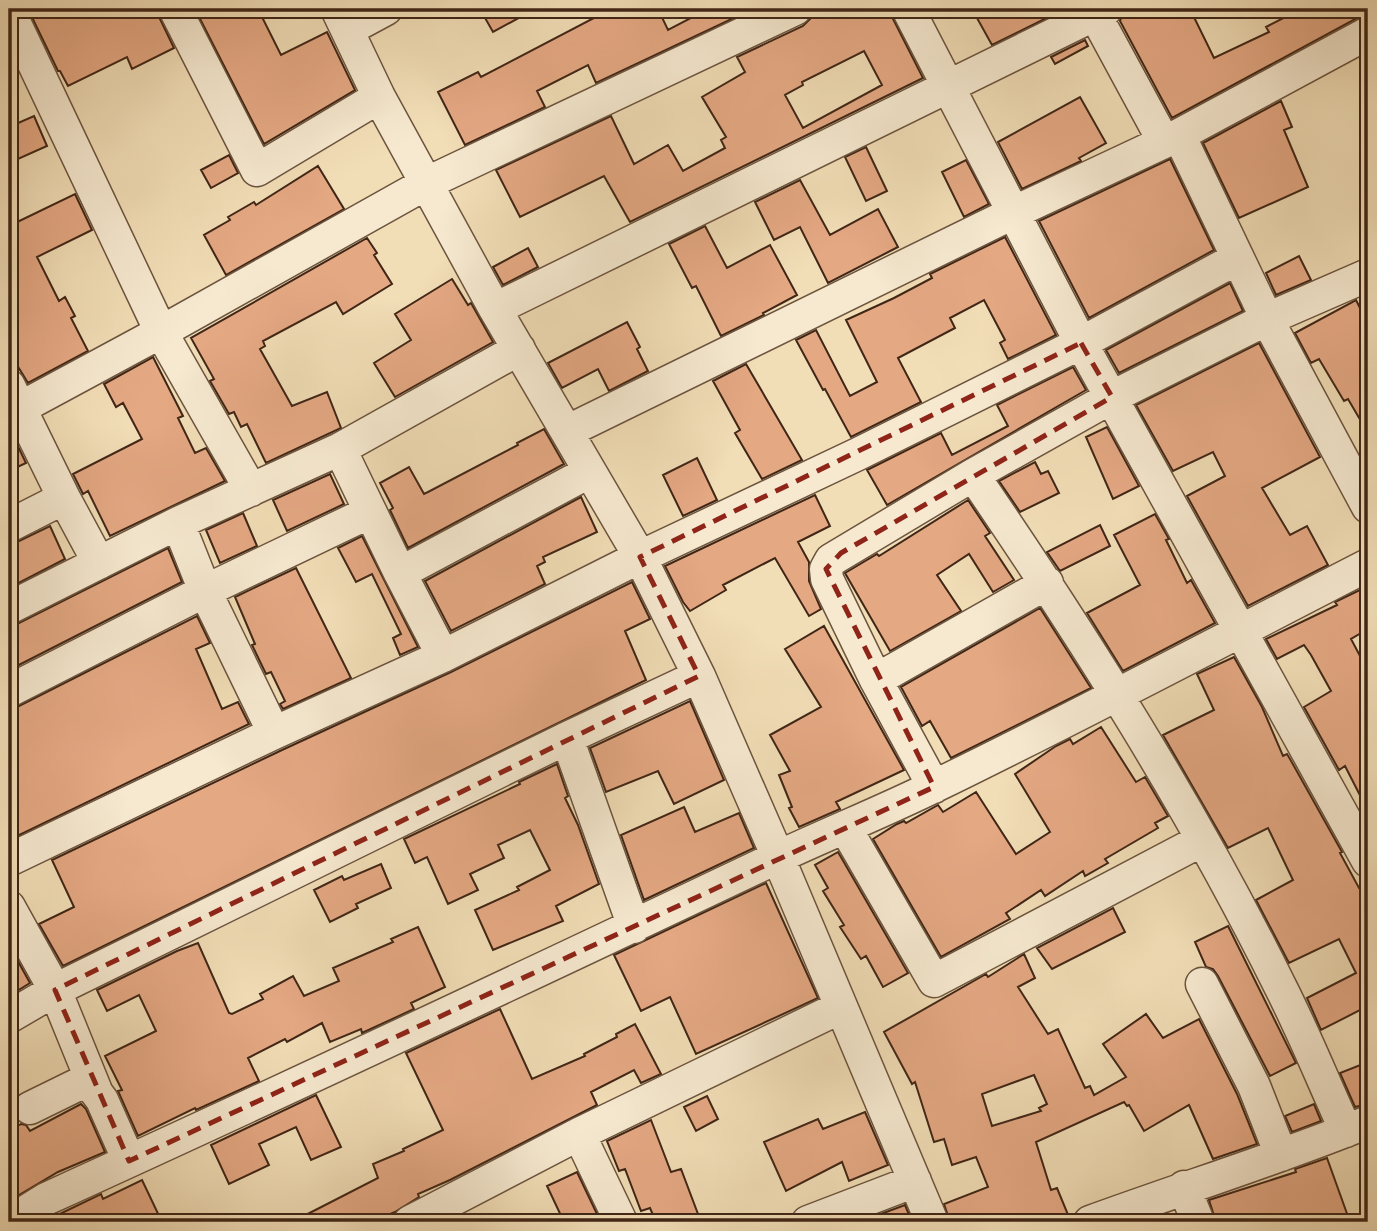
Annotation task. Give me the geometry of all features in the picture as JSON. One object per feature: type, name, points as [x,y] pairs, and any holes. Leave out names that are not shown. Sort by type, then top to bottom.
[{"type":"street","points":[[174,9],[257,170],[379,97]]},
{"type":"street","points":[[386,9],[342,20],[379,97],[495,309],[640,557],[699,676],[932,1222]]},
{"type":"street","points":[[99,563],[12,403],[161,332],[427,183],[794,9]]},
{"type":"street","points":[[908,9],[1081,343],[1368,862]]},
{"type":"street","points":[[9,11],[161,332],[251,490]]},
{"type":"street","points":[[495,309],[948,88],[1098,11],[1238,258],[1267,319],[1368,507]]},
{"type":"street","points":[[568,431],[1172,138],[1368,33]]},
{"type":"street","points":[[9,860],[274,733],[443,656],[640,557],[859,454],[1081,343],[1238,258]]},
{"type":"street","points":[[934,787],[876,680],[827,579],[825,569],[831,560],[1112,397],[1267,319],[1368,275]]},
{"type":"street","points":[[9,608],[178,523],[340,449],[519,349]]},
{"type":"street","points":[[340,449],[443,656]]},
{"type":"street","points":[[400,573],[589,472]]},
{"type":"street","points":[[974,475],[1117,695],[1202,840],[1357,1126],[1090,1222]]},
{"type":"street","points":[[9,526],[64,498]]},
{"type":"street","points":[[9,691],[205,591],[370,512]]},
{"type":"street","points":[[178,523],[205,591],[274,733]]},
{"type":"street","points":[[9,1222],[46,1199],[634,927],[778,857],[846,829],[934,787],[1368,565]]},
{"type":"street","points":[[876,680],[1046,583]]},
{"type":"street","points":[[9,1017],[55,990],[567,738],[699,676]]},
{"type":"street","points":[[567,738],[634,927]]},
{"type":"street","points":[[846,829],[934,981],[1202,840]]},
{"type":"street","points":[[9,907],[55,990],[96,1091],[129,1161]]},
{"type":"street","points":[[1202,984],[1254,1086],[1281,1155]]},
{"type":"street","points":[[410,1222],[579,1134],[841,1007]]},
{"type":"street","points":[[30,1108],[81,1083],[90,1084],[96,1091]]},
{"type":"street","points":[[579,1134],[621,1222]]},
{"type":"street","points":[[808,1222],[915,1181]]},
{"type":"street","points":[[1184,1187],[1198,1222]]},
{"type":"highlighted area","points":[[1081,343],[1112,397],[841,553],[826,569],[934,787],[129,1161],[55,990],[699,676],[640,557]]},
{"type":"building","points":[[28,9],[157,9],[174,48],[132,69],[127,57],[68,86]]},
{"type":"building","points":[[195,9],[258,9],[281,55],[327,32],[355,90],[264,144]]},
{"type":"building","points":[[480,9],[535,9],[493,32]]},
{"type":"building","points":[[611,9],[658,9],[668,30],[708,9],[753,9],[596,83],[588,65],[537,91],[545,107],[465,145],[438,92],[478,72],[481,77]]},
{"type":"building","points":[[813,9],[890,9],[923,78],[630,222],[604,176],[520,217],[496,170],[611,116],[634,164],[668,145],[683,171],[725,148],[721,140],[726,137],[702,97],[745,72],[737,57],[803,26],[810,19]],"holes":[[[864,51],[882,85],[803,128],[785,95],[803,85],[802,82]]]},
{"type":"building","points":[[972,9],[1065,9],[992,45]]},
{"type":"building","points":[[1124,9],[1190,9],[1214,58],[1269,32],[1266,27],[1301,9],[1368,9],[1368,15],[1359,17],[1172,118],[1120,21]]},
{"type":"building","points":[[1085,40],[1088,46],[1055,64],[1051,57]]},
{"type":"building","points":[[1080,97],[1106,143],[1079,158],[1081,161],[1022,189],[998,142]]},
{"type":"building","points":[[1281,101],[1292,127],[1284,130],[1308,187],[1239,218],[1203,143]]},
{"type":"building","points":[[34,116],[47,146],[9,163],[9,127]]},
{"type":"building","points":[[866,147],[887,191],[866,201],[845,157]]},
{"type":"building","points":[[229,155],[238,173],[211,188],[201,170]]},
{"type":"building","points":[[1170,159],[1214,250],[1089,318],[1039,221]]},
{"type":"building","points":[[966,160],[989,204],[964,217],[942,172]]},
{"type":"building","points":[[318,166],[344,209],[226,275],[204,235],[230,220],[228,217],[254,202],[256,205]]},
{"type":"building","points":[[800,180],[830,235],[878,209],[898,247],[828,283],[800,227],[774,240],[755,202]]},
{"type":"building","points":[[75,194],[92,230],[37,257],[59,301],[65,297],[75,316],[71,318],[88,351],[28,383],[9,352],[9,226]]},
{"type":"building","points":[[705,226],[727,268],[770,245],[797,295],[721,336],[696,286],[692,288],[669,244]]},
{"type":"building","points":[[1005,237],[1056,335],[1008,359],[1000,343],[1005,340],[984,300],[950,318],[955,328],[898,358],[921,402],[851,437],[796,340],[816,330],[850,396],[877,382],[846,320],[894,298],[932,278],[930,274]]},
{"type":"building","points":[[367,238],[392,284],[343,314],[336,302],[263,341],[265,346],[260,349],[292,406],[327,392],[341,428],[266,463],[247,424],[241,427],[234,412],[229,414],[210,381],[214,379],[191,338]]},
{"type":"building","points":[[528,248],[538,267],[503,285],[493,267]]},
{"type":"building","points":[[1299,256],[1311,280],[1276,295],[1266,273]]},
{"type":"building","points":[[452,279],[468,305],[471,303],[493,342],[395,397],[374,363],[411,340],[395,314]]},
{"type":"building","points":[[1230,283],[1243,311],[1119,373],[1106,350]]},
{"type":"building","points":[[1356,300],[1368,324],[1368,433],[1348,399],[1344,401],[1319,359],[1311,363],[1295,333]]},
{"type":"building","points":[[627,322],[640,347],[637,349],[648,371],[609,391],[598,369],[562,388],[548,363]]},
{"type":"building","points":[[1259,343],[1320,457],[1262,488],[1290,535],[1307,526],[1328,565],[1248,606],[1187,496],[1225,476],[1213,452],[1173,471],[1136,405]]},
{"type":"building","points":[[153,357],[183,416],[178,418],[195,453],[206,448],[225,481],[110,536],[88,491],[83,494],[73,474],[142,439],[123,403],[116,407],[104,384]]},
{"type":"building","points":[[746,364],[802,460],[762,479],[735,433],[740,430],[713,381]]},
{"type":"building","points":[[1073,367],[1086,390],[887,505],[867,470],[941,433],[952,455],[1008,426],[997,405]]},
{"type":"building","points":[[1107,427],[1139,486],[1113,499],[1086,437]]},
{"type":"building","points":[[544,429],[564,464],[408,548],[380,483],[409,467],[424,494]]},
{"type":"building","points":[[9,432],[26,463],[9,471]]},
{"type":"building","points":[[697,458],[717,500],[683,516],[663,475]]},
{"type":"building","points":[[1035,462],[1041,474],[1048,471],[1059,493],[1020,512],[999,481]]},
{"type":"building","points":[[330,474],[344,504],[287,531],[273,500]]},
{"type":"building","points":[[815,495],[830,526],[798,542],[809,562],[809,581],[821,609],[809,616],[775,558],[723,585],[726,590],[690,611],[665,566]]},
{"type":"building","points":[[581,497],[597,532],[543,557],[545,562],[537,566],[545,584],[451,631],[425,581]]},
{"type":"building","points":[[968,500],[990,533],[985,536],[1014,580],[993,592],[969,554],[937,575],[961,611],[890,651],[845,573],[877,554],[879,556]]},
{"type":"building","points":[[243,513],[257,546],[220,563],[206,530]]},
{"type":"building","points":[[1155,514],[1169,539],[1166,540],[1187,583],[1191,580],[1215,623],[1123,671],[1087,613],[1140,585],[1114,535]]},
{"type":"building","points":[[1100,525],[1110,546],[1060,571],[1047,552]]},
{"type":"building","points":[[50,526],[65,559],[9,588],[9,544]]},
{"type":"building","points":[[362,536],[418,647],[400,655],[393,638],[401,634],[372,574],[356,582],[338,548]]},
{"type":"building","points":[[168,548],[182,582],[9,670],[9,626]]},
{"type":"building","points":[[296,568],[351,678],[283,709],[280,704],[285,701],[271,672],[266,674],[252,645],[255,644],[235,597]]},
{"type":"building","points":[[632,582],[650,619],[625,631],[646,680],[63,966],[39,924],[74,907],[52,860],[451,672]]},
{"type":"building","points":[[1368,586],[1368,629],[1351,639],[1368,671],[1368,811],[1345,766],[1339,770],[1304,707],[1331,691],[1311,655],[1304,645],[1277,659],[1266,639],[1337,605],[1335,602]]},
{"type":"building","points":[[1040,608],[1091,688],[951,758],[930,721],[922,726],[901,687]]},
{"type":"building","points":[[197,616],[210,643],[196,649],[222,709],[238,702],[249,724],[9,840],[9,709]]},
{"type":"building","points":[[824,626],[904,770],[836,802],[840,809],[799,827],[789,808],[792,807],[779,775],[790,771],[770,735],[821,707],[785,649]]},
{"type":"building","points":[[1234,657],[1262,707],[1283,756],[1287,754],[1290,759],[1359,888],[1368,883],[1368,1006],[1321,1030],[1307,998],[1356,973],[1339,939],[1289,963],[1256,900],[1293,880],[1268,828],[1228,848],[1163,735],[1214,710],[1197,674]]},
{"type":"building","points":[[690,701],[724,780],[674,804],[658,771],[606,792],[590,748]]},
{"type":"building","points":[[1101,727],[1136,782],[1145,777],[1168,816],[1155,823],[1158,828],[1105,859],[1108,863],[1085,876],[1083,871],[1045,896],[1041,890],[1006,913],[1010,919],[941,957],[873,839],[897,824],[904,821],[906,823],[938,805],[943,812],[976,792],[1016,854],[1050,832],[1015,774],[1056,746],[1070,739],[1073,744]]},
{"type":"building","points":[[557,764],[568,796],[565,798],[578,825],[599,884],[556,906],[563,921],[493,950],[475,910],[519,890],[517,887],[550,870],[530,830],[498,845],[504,858],[470,874],[478,890],[448,904],[427,857],[415,863],[404,839]]},
{"type":"building","points":[[684,807],[695,832],[739,813],[754,848],[644,900],[621,835]]},
{"type":"building","points":[[838,852],[908,973],[883,987],[866,956],[861,959],[840,927],[844,925],[823,891],[828,888],[815,865]]},
{"type":"building","points":[[381,864],[391,888],[356,904],[358,908],[330,922],[314,890],[342,876],[344,880]]},
{"type":"building","points":[[766,883],[818,998],[696,1054],[670,997],[641,1011],[614,955]]},
{"type":"building","points":[[1113,908],[1125,932],[1052,969],[1037,948]]},
{"type":"building","points":[[1228,926],[1296,1063],[1270,1076],[1218,976],[1213,969],[1206,967],[1195,942]]},
{"type":"building","points":[[418,927],[445,987],[411,1003],[414,1009],[362,1033],[361,1029],[330,1042],[322,1023],[287,1042],[285,1039],[248,1058],[259,1081],[138,1136],[118,1091],[122,1090],[105,1056],[156,1031],[139,995],[107,1011],[97,990],[198,943],[229,1013],[232,1014],[263,999],[260,994],[293,976],[304,996],[339,981],[333,968],[393,942],[391,939]]},
{"type":"building","points":[[9,945],[30,983],[9,996]]},
{"type":"building","points":[[1024,954],[1035,978],[1018,987],[1048,1034],[1058,1029],[1085,1088],[1090,1086],[1094,1095],[1126,1077],[1103,1044],[1146,1014],[1163,1038],[1199,1019],[1237,1094],[1257,1144],[1213,1159],[1189,1105],[1144,1131],[1129,1105],[1124,1102],[1036,1142],[1051,1190],[1057,1188],[1071,1222],[950,1222],[944,1204],[988,1187],[976,1157],[952,1165],[944,1139],[934,1142],[915,1082],[912,1084],[884,1032],[986,974],[988,977]],"holes":[[[1034,1075],[1047,1104],[1039,1108],[1041,1111],[992,1126],[982,1094]]]},
{"type":"building","points":[[500,1009],[532,1079],[585,1056],[584,1054],[635,1024],[661,1074],[641,1083],[634,1070],[591,1092],[597,1105],[418,1194],[419,1197],[395,1212],[371,1222],[292,1222],[378,1178],[373,1164],[443,1130],[406,1053]]},
{"type":"building","points":[[1368,1062],[1368,1104],[1355,1107],[1340,1073]]},
{"type":"building","points":[[316,1095],[341,1147],[311,1160],[296,1127],[259,1144],[269,1165],[229,1184],[211,1145]]},
{"type":"building","points":[[707,1096],[718,1119],[696,1131],[684,1107]]},
{"type":"building","points":[[81,1104],[86,1109],[105,1152],[58,1172],[9,1201],[9,1131],[21,1124],[26,1125],[30,1131]]},
{"type":"building","points":[[1314,1104],[1321,1121],[1292,1132],[1285,1116]]},
{"type":"building","points":[[865,1112],[888,1165],[849,1181],[842,1162],[786,1191],[764,1142],[818,1119],[823,1129]]},
{"type":"building","points":[[651,1120],[671,1172],[681,1169],[701,1222],[656,1222],[650,1208],[641,1211],[625,1169],[619,1171],[607,1141]]},
{"type":"building","points":[[1327,1158],[1350,1222],[1216,1222],[1209,1200],[1296,1172],[1295,1169]]},
{"type":"building","points":[[577,1172],[597,1214],[578,1222],[564,1222],[547,1186]]},
{"type":"building","points":[[142,1180],[162,1222],[43,1222],[101,1194],[103,1199]]},
{"type":"building","points":[[905,1205],[912,1222],[859,1222]]}]
